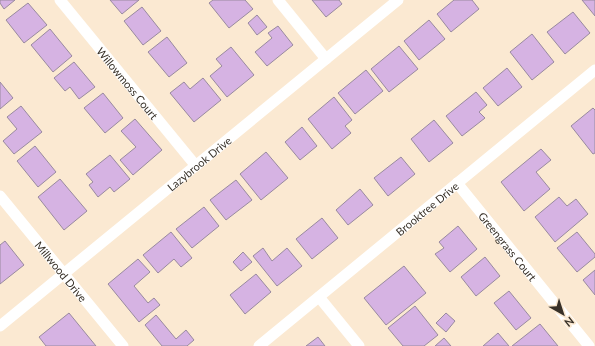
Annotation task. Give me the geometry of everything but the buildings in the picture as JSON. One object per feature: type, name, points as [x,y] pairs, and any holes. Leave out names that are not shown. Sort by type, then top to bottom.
[{"type":"street","name":"Willowmoss Court","points":[[60,0],[196,166]]},
{"type":"street","points":[[278,0],[326,59]]},
{"type":"street","name":"Lazybrook Drive","points":[[0,326],[398,0]]},
{"type":"street","name":"Brooktree Drive","points":[[258,346],[595,70]]},
{"type":"street","name":"Greengrass Court","points":[[457,183],[589,346]]},
{"type":"street","name":"Millwood Drive","points":[[0,196],[123,346]]},
{"type":"street","points":[[318,297],[359,346]]}]
